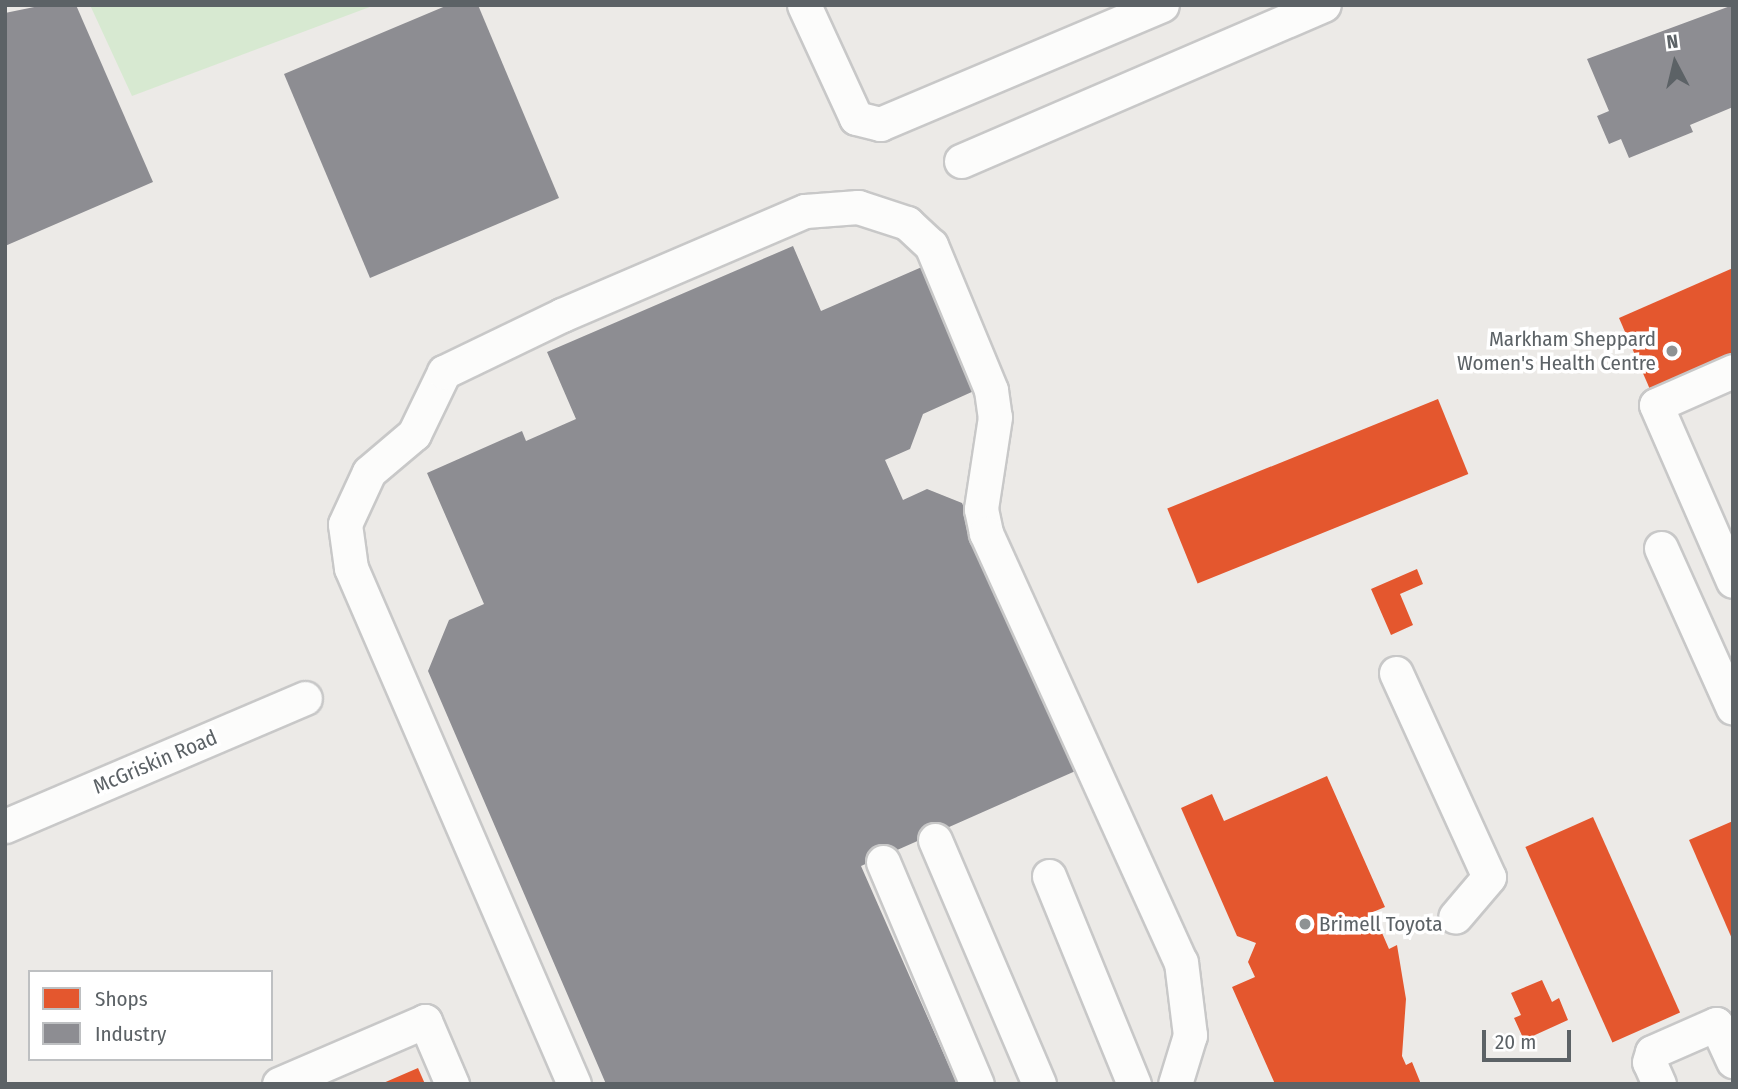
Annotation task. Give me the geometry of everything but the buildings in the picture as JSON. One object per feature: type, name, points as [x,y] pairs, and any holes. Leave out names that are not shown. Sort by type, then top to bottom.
[{"type":"street","points":[[804,5],[856,118],[880,124],[1162,5]]},
{"type":"street","points":[[961,161],[1324,5]]},
{"type":"street","points":[[574,1084],[351,568],[345,524],[369,472],[414,434],[444,372],[562,315],[805,211],[858,207],[907,223],[931,245],[991,390],[995,417],[981,509],[986,533],[1181,962],[1190,1035],[1175,1084]]},
{"type":"street","points":[[1733,371],[1656,405],[1733,581]]},
{"type":"street","points":[[1661,548],[1733,708]]},
{"type":"street","points":[[1396,673],[1489,877],[1455,917]]},
{"type":"street","name":"McGriskin Road","points":[[5,826],[305,698]]},
{"type":"street","points":[[935,840],[1039,1084]]},
{"type":"street","points":[[883,862],[977,1084]]},
{"type":"street","points":[[1049,876],[1134,1084]]},
{"type":"street","points":[[279,1084],[425,1021],[452,1084]]},
{"type":"street","points":[[1660,1084],[1649,1062],[1652,1052],[1716,1024],[1733,1061]]},
{"type":"green space","points":[[90,5],[375,5],[132,96]]},
{"type":"place","name":"Markham Sheppard Women's Health Centre","points":[[1672,351]]},
{"type":"place","name":"Brimell Toyota","points":[[1305,924]]}]
